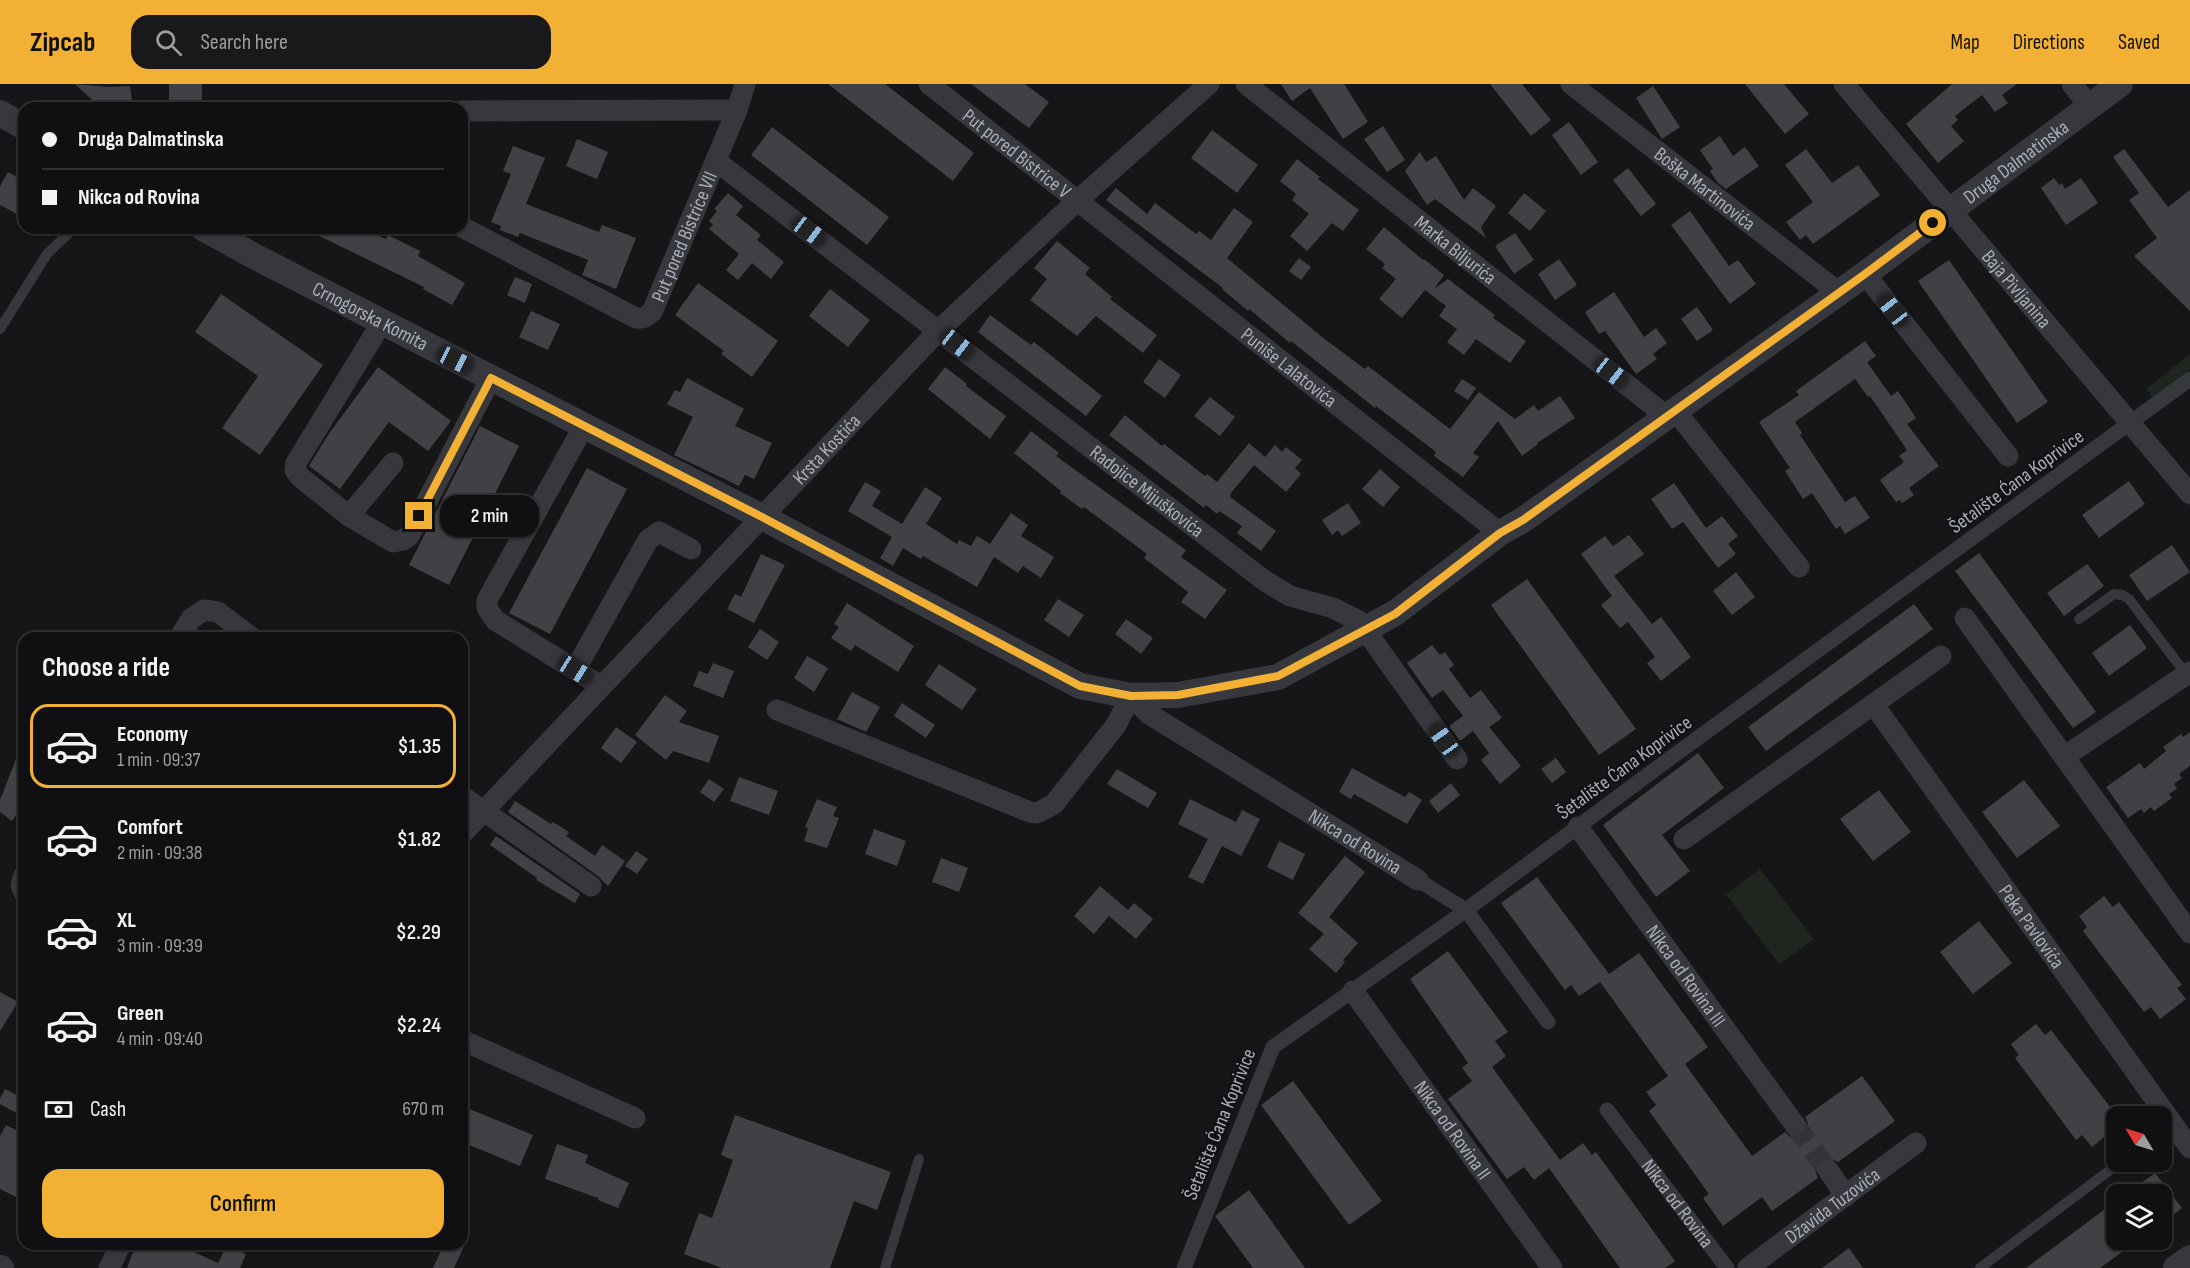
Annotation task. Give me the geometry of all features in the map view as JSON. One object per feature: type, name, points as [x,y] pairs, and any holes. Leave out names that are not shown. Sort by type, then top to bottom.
[{"type":"street","name":"Put pored Bistrice VII","points":[[468,230],[636,318],[642,319],[652,312],[737,110],[745,84]]},
{"type":"street","name":"Put pored Bistrice V","points":[[929,84],[1078,200]]},
{"type":"street","name":"Krsta Kostića","points":[[468,828],[939,330],[1078,200],[1209,84]]},
{"type":"street","name":"Marka Biljurića","points":[[1246,84],[1670,412],[1799,567]]},
{"type":"street","name":"Boška Martinovića","points":[[1570,84],[1838,292]]},
{"type":"street","name":"Baja Pivljanina","points":[[1844,84],[2190,494]]},
{"type":"street","points":[[2072,84],[2089,106]]},
{"type":"street","name":"Druga Dalmatinska","points":[[762,517],[1080,686],[1131,696],[1178,695],[1278,676],[1395,614],[1500,533],[1523,520],[1670,412],[1865,274],[2120,84]]},
{"type":"street","points":[[468,111],[737,110]]},
{"type":"street","points":[[0,113],[18,124]]},
{"type":"street","name":"Put pored Bistrice VII","points":[[716,161],[939,330]]},
{"type":"street","name":"Puniše Lalatovića","points":[[1078,200],[1500,533]]},
{"type":"street","name":"Crnogorska Komita","points":[[214,234],[762,517]]},
{"type":"street","points":[[1865,274],[2008,456]]},
{"type":"street","points":[[382,322],[296,462],[296,470],[300,477],[349,516],[393,542],[409,536],[491,378]]},
{"type":"street","name":"Radojice Mijuškovića","points":[[939,330],[1265,581],[1290,596],[1334,608],[1350,615],[1366,629],[1456,759]]},
{"type":"street","name":"Šetalište Ćana Koprivice","points":[[1184,1268],[1273,1047],[1466,910],[2190,379]]},
{"type":"street","points":[[584,426],[487,600],[487,608],[495,620],[602,686]]},
{"type":"street","points":[[349,516],[393,463]]},
{"type":"street","points":[[575,670],[648,540],[659,532],[692,549]]},
{"type":"street","points":[[183,632],[191,619],[204,610],[218,612],[244,632]]},
{"type":"street","points":[[1965,618],[2190,933]]},
{"type":"street","points":[[1684,839],[1941,656]]},
{"type":"street","points":[[2064,757],[2188,673]]},
{"type":"street","points":[[777,710],[1037,813],[1054,804],[1116,725],[1131,696]]},
{"type":"street","name":"Nikca od Rovina","points":[[1131,696],[1149,714],[1466,910],[1548,1022]]},
{"type":"street","name":"Peka Pavlovića","points":[[1874,705],[2152,1106]]},
{"type":"street","points":[[468,801],[591,886]]},
{"type":"street","name":"Nikca od Rovina III","points":[[1578,827],[1795,1125]]},
{"type":"street","name":"Nikca od Rovina II","points":[[1353,991],[1552,1268]]},
{"type":"street","points":[[468,1043],[636,1118]]},
{"type":"street","name":"Nikca od Rovina","points":[[1607,1110],[1727,1268]]},
{"type":"street","name":"Peka Pavlovića","points":[[2172,1132],[2190,1148]]},
{"type":"street","name":"Džavida Tuzovića","points":[[1748,1268],[1916,1143]]},
{"type":"street","points":[[1828,1170],[1846,1196]]},
{"type":"street","points":[[109,1268],[118,1250]]},
{"type":"street","points":[[2176,1268],[2190,1258]]},
{"type":"lane","points":[[0,329],[48,254],[68,234]]},
{"type":"lane","points":[[2079,619],[2114,594],[2122,595],[2129,599],[2188,673]]},
{"type":"lane","points":[[885,1268],[919,1160]]},
{"type":"lane","points":[[1980,1268],[2107,1172]]},
{"type":"shaded area","points":[[2190,354],[2190,369],[2153,398],[2146,389]]},
{"type":"shaded area","points":[[1760,869],[1814,939],[1779,964],[1726,894]]},
{"type":"building","points":[[75,84],[130,86],[132,102],[94,102]]},
{"type":"building","points":[[169,84],[202,84],[202,102],[169,102]]},
{"type":"building","points":[[828,84],[885,84],[974,153],[953,181]]},
{"type":"building","points":[[971,84],[1025,84],[1049,102],[1029,128]]},
{"type":"building","points":[[1281,84],[1344,84],[1368,122],[1343,139],[1310,88],[1292,101]]},
{"type":"building","points":[[1490,84],[1522,84],[1551,120],[1531,136]]},
{"type":"building","points":[[1745,84],[1784,84],[1809,114],[1785,134]]},
{"type":"building","points":[[1952,84],[2017,84],[2002,95],[2008,103],[1995,112],[1982,95],[1955,116],[1958,120],[1951,126],[1964,141],[1938,163],[1906,124]]},
{"type":"building","points":[[1653,86],[1680,127],[1662,139],[1636,98]]},
{"type":"building","points":[[1569,122],[1598,162],[1581,175],[1552,135]]},
{"type":"building","points":[[1383,126],[1405,160],[1387,172],[1364,139]]},
{"type":"building","points":[[772,127],[889,217],[867,245],[751,155]]},
{"type":"building","points":[[1212,130],[1258,165],[1237,193],[1191,158]]},
{"type":"building","points":[[1720,136],[1733,156],[1745,147],[1759,166],[1726,189],[1717,182],[1710,171],[1713,169],[1700,150]]},
{"type":"building","points":[[577,139],[608,152],[597,179],[566,166]]},
{"type":"building","points":[[513,146],[545,158],[526,204],[599,232],[602,225],[636,238],[616,289],[582,275],[588,260],[520,233],[518,237],[500,230],[501,226],[491,222],[511,174],[503,171]]},
{"type":"building","points":[[1806,149],[1832,183],[1858,165],[1880,195],[1813,244],[1806,235],[1800,240],[1786,222],[1813,202],[1785,165]]},
{"type":"building","points":[[2124,149],[2168,207],[2190,190],[2190,311],[2134,256],[2157,238],[2129,200],[2139,193],[2113,157]]},
{"type":"building","points":[[1420,152],[1426,162],[1436,156],[1464,200],[1473,188],[1496,206],[1481,227],[1486,238],[1435,199],[1427,205],[1405,171]]},
{"type":"building","points":[[1297,159],[1320,177],[1318,179],[1359,210],[1343,231],[1332,223],[1307,251],[1290,236],[1309,214],[1292,200],[1296,194],[1280,181]]},
{"type":"building","points":[[1628,168],[1656,204],[1641,216],[1613,180]]},
{"type":"building","points":[[8,172],[18,178],[18,214],[0,205],[0,186]]},
{"type":"building","points":[[2054,178],[2059,185],[2062,183],[2065,189],[2081,178],[2098,203],[2066,225],[2041,188]]},
{"type":"building","points":[[1116,188],[1147,214],[1155,203],[1196,234],[1199,231],[1211,240],[1234,208],[1253,222],[1227,258],[1322,337],[1365,369],[1368,366],[1450,429],[1479,392],[1515,419],[1534,405],[1538,411],[1560,396],[1575,418],[1537,443],[1522,456],[1498,421],[1473,453],[1479,457],[1463,477],[1434,456],[1436,452],[1376,406],[1375,408],[1291,341],[1290,343],[1249,309],[1248,311],[1223,288],[1106,200]]},
{"type":"building","points":[[728,193],[743,206],[736,215],[761,235],[757,240],[784,262],[771,279],[752,263],[738,280],[726,270],[739,254],[709,229],[713,225],[709,221],[717,211],[714,209]]},
{"type":"building","points":[[1524,193],[1546,211],[1530,231],[1508,213]]},
{"type":"building","points":[[1690,211],[1729,266],[1738,260],[1756,284],[1730,304],[1671,225]]},
{"type":"building","points":[[1384,227],[1444,275],[1434,289],[1448,279],[1495,315],[1493,318],[1526,341],[1510,363],[1476,339],[1464,355],[1447,342],[1457,329],[1439,316],[1446,306],[1425,290],[1402,318],[1379,299],[1396,279],[1382,268],[1385,264],[1366,249]]},
{"type":"building","points":[[1515,233],[1534,260],[1514,274],[1495,246]]},
{"type":"building","points":[[315,234],[375,234],[386,239],[388,235],[420,251],[418,256],[465,283],[452,305],[423,289],[424,287]]},
{"type":"building","points":[[1057,241],[1090,268],[1085,274],[1112,297],[1110,299],[1157,335],[1143,353],[1096,316],[1077,336],[1030,300],[1047,279],[1034,268]]},
{"type":"building","points":[[1299,258],[1311,267],[1301,280],[1289,271]]},
{"type":"building","points":[[1559,259],[1577,285],[1555,300],[1538,274]]},
{"type":"building","points":[[1949,260],[2048,402],[2017,423],[1918,281]]},
{"type":"building","points":[[515,277],[532,284],[525,303],[507,295]]},
{"type":"building","points":[[698,283],[778,341],[752,377],[721,354],[724,351],[675,315]]},
{"type":"building","points":[[830,289],[870,320],[848,347],[809,316]]},
{"type":"building","points":[[1614,292],[1644,337],[1656,328],[1667,343],[1653,354],[1657,359],[1636,374],[1605,331],[1599,334],[1585,312]]},
{"type":"building","points":[[221,294],[323,365],[260,455],[222,428],[258,376],[195,332]]},
{"type":"building","points":[[1697,307],[1713,330],[1697,341],[1681,319]]},
{"type":"building","points":[[531,311],[560,324],[548,350],[519,337]]},
{"type":"building","points":[[990,315],[1031,345],[1034,342],[1102,396],[1086,416],[978,332]]},
{"type":"building","points":[[1865,341],[1876,356],[1867,362],[1891,396],[1898,391],[1916,418],[1907,424],[1939,466],[1909,488],[1914,495],[1902,503],[1900,500],[1896,502],[1880,480],[1904,462],[1899,456],[1907,450],[1870,396],[1868,397],[1855,379],[1795,422],[1802,433],[1800,435],[1845,502],[1855,496],[1870,518],[1845,534],[1840,526],[1836,529],[1812,493],[1803,499],[1785,471],[1790,468],[1759,422],[1799,395],[1796,391]]},
{"type":"building","points":[[1159,359],[1181,375],[1165,398],[1143,382]]},
{"type":"building","points":[[378,367],[451,421],[428,451],[389,422],[340,489],[309,466],[328,435]]},
{"type":"building","points":[[945,367],[1006,416],[990,439],[928,389]]},
{"type":"building","points":[[687,378],[744,409],[735,426],[772,443],[754,479],[745,475],[739,486],[674,455],[693,417],[667,404],[675,390],[680,392]]},
{"type":"building","points":[[1462,379],[1476,388],[1468,400],[1454,391]]},
{"type":"building","points":[[1210,397],[1235,417],[1220,436],[1194,416]]},
{"type":"building","points":[[1125,415],[1162,446],[1164,444],[1205,476],[1207,474],[1217,482],[1249,443],[1265,457],[1275,445],[1282,452],[1286,447],[1302,460],[1295,468],[1301,474],[1286,492],[1254,465],[1231,493],[1230,497],[1276,531],[1261,551],[1237,533],[1242,526],[1219,511],[1217,514],[1206,505],[1204,508],[1109,435]]},
{"type":"building","points":[[480,426],[519,446],[449,585],[409,565]]},
{"type":"building","points":[[1031,431],[1059,453],[1056,456],[1186,550],[1181,557],[1227,590],[1205,619],[1181,602],[1188,592],[1144,558],[1147,554],[1084,507],[1082,509],[1060,493],[1061,491],[1014,453]]},
{"type":"building","points":[[587,468],[627,489],[550,634],[509,613]]},
{"type":"building","points":[[1380,469],[1400,487],[1383,507],[1362,489]]},
{"type":"building","points":[[2129,481],[2145,504],[2099,538],[2082,515]]},
{"type":"building","points":[[865,482],[881,491],[872,506],[902,524],[925,487],[942,498],[926,524],[957,544],[959,540],[971,546],[977,536],[990,544],[1011,513],[1028,525],[1021,536],[1054,557],[1041,578],[1023,566],[1018,573],[994,557],[977,587],[923,556],[921,559],[903,548],[893,566],[880,558],[892,537],[848,511]]},
{"type":"building","points":[[1674,483],[1706,528],[1722,516],[1738,536],[1728,544],[1736,554],[1718,568],[1683,522],[1672,529],[1651,499]]},
{"type":"building","points":[[1348,503],[1361,523],[1342,536],[1338,530],[1332,535],[1322,520]]},
{"type":"building","points":[[1629,535],[1644,554],[1614,576],[1652,624],[1661,617],[1691,657],[1661,681],[1647,663],[1655,657],[1628,622],[1620,628],[1601,605],[1612,596],[1581,554],[1605,536],[1613,546]]},
{"type":"building","points":[[2172,545],[2190,572],[2147,601],[2129,575]]},
{"type":"building","points":[[1979,553],[2096,712],[2073,728],[1955,571]]},
{"type":"building","points":[[761,554],[785,565],[754,623],[727,609],[735,594],[741,597]]},
{"type":"building","points":[[2087,564],[2104,586],[2064,616],[2047,593]]},
{"type":"building","points":[[1736,572],[1755,597],[1732,615],[1713,591]]},
{"type":"building","points":[[1527,579],[1636,729],[1599,755],[1491,605]]},
{"type":"building","points":[[1058,599],[1084,615],[1069,637],[1044,620]]},
{"type":"building","points":[[847,603],[914,646],[898,672],[855,645],[851,651],[831,638],[839,627],[834,624]]},
{"type":"building","points":[[1914,604],[1933,629],[1766,751],[1748,727]]},
{"type":"building","points":[[1126,619],[1153,638],[1141,654],[1115,634]]},
{"type":"building","points":[[2130,625],[2147,648],[2109,676],[2092,653]]},
{"type":"building","points":[[760,629],[779,642],[767,660],[748,647]]},
{"type":"building","points":[[1432,645],[1440,655],[1445,652],[1454,665],[1449,669],[1470,698],[1481,690],[1502,718],[1489,727],[1521,766],[1500,784],[1481,760],[1489,753],[1473,731],[1460,741],[1449,726],[1463,716],[1443,690],[1432,698],[1407,663]]},
{"type":"building","points":[[807,656],[828,668],[814,692],[794,678]]},
{"type":"building","points":[[713,663],[734,671],[723,698],[693,686],[699,671],[708,674]]},
{"type":"building","points":[[939,664],[977,689],[962,710],[925,685]]},
{"type":"building","points":[[852,692],[880,707],[866,732],[837,719]]},
{"type":"building","points":[[665,695],[687,711],[679,722],[719,736],[709,763],[673,751],[666,760],[635,735]]},
{"type":"building","points":[[902,703],[935,725],[926,738],[894,716]]},
{"type":"building","points":[[616,727],[637,742],[621,763],[601,748]]},
{"type":"building","points":[[2190,732],[2190,766],[2179,774],[2182,778],[2174,784],[2177,789],[2169,794],[2172,798],[2154,811],[2151,807],[2144,813],[2141,809],[2128,818],[2106,787],[2140,763],[2144,769],[2166,751],[2163,747],[2181,734],[2183,737]]},
{"type":"building","points":[[1698,753],[1724,788],[1662,835],[1690,871],[1656,897],[1603,825]]},
{"type":"building","points":[[18,754],[18,812],[12,821],[0,812],[0,800]]},
{"type":"building","points":[[1556,758],[1566,772],[1552,783],[1541,769]]},
{"type":"building","points":[[1352,768],[1405,797],[1409,792],[1422,800],[1407,824],[1354,794],[1351,799],[1339,792]]},
{"type":"building","points":[[1117,769],[1157,793],[1148,808],[1107,784]]},
{"type":"building","points":[[739,777],[778,791],[769,815],[730,801]]},
{"type":"building","points":[[709,779],[724,789],[714,802],[700,792]]},
{"type":"building","points":[[2024,780],[2060,826],[2017,858],[1982,812]]},
{"type":"building","points":[[1451,783],[1460,795],[1438,813],[1429,801]]},
{"type":"building","points":[[1879,790],[1911,832],[1873,861],[1840,819]]},
{"type":"building","points":[[817,799],[837,807],[833,816],[839,818],[827,848],[804,841],[808,828],[805,827]]},
{"type":"building","points":[[1190,799],[1236,822],[1242,810],[1260,819],[1241,856],[1222,846],[1203,884],[1188,877],[1208,839],[1178,824]]},
{"type":"building","points":[[515,801],[551,824],[553,822],[569,832],[566,836],[595,856],[602,845],[625,861],[608,886],[598,876],[508,812]]},
{"type":"building","points":[[874,829],[906,841],[897,866],[865,854]]},
{"type":"building","points":[[496,836],[580,894],[575,903],[536,880],[537,878],[490,845]]},
{"type":"building","points":[[1279,841],[1305,854],[1293,880],[1267,867]]},
{"type":"building","points":[[636,851],[648,859],[637,874],[625,866]]},
{"type":"building","points":[[1345,856],[1365,872],[1329,917],[1358,943],[1343,960],[1345,962],[1336,973],[1309,949],[1324,934],[1298,913]]},
{"type":"building","points":[[941,858],[968,868],[959,892],[932,882]]},
{"type":"building","points":[[1537,877],[1609,974],[1639,953],[1708,1047],[1685,1064],[1752,1156],[1785,1132],[1790,1137],[1802,1136],[1807,1130],[1808,1123],[1805,1117],[1862,1076],[1895,1121],[1838,1162],[1828,1157],[1820,1160],[1815,1170],[1818,1178],[1772,1211],[1762,1197],[1723,1226],[1703,1198],[1709,1194],[1649,1111],[1656,1105],[1646,1092],[1668,1076],[1600,982],[1579,996],[1571,985],[1565,990],[1501,903]]},
{"type":"building","points":[[1100,886],[1128,910],[1134,903],[1153,919],[1136,939],[1109,916],[1094,934],[1074,916]]},
{"type":"building","points":[[2104,896],[2113,907],[2119,902],[2182,985],[2177,988],[2186,999],[2160,1019],[2151,1007],[2144,1012],[2083,931],[2087,927],[2079,916]]},
{"type":"building","points":[[1979,921],[2012,963],[1973,994],[1940,952]]},
{"type":"building","points":[[1448,951],[1508,1032],[1495,1041],[1506,1056],[1492,1067],[1560,1160],[1583,1143],[1592,1155],[1596,1152],[1675,1261],[1665,1268],[1620,1268],[1549,1168],[1534,1180],[1524,1167],[1507,1179],[1448,1099],[1472,1081],[1462,1068],[1468,1063],[1410,979]]},
{"type":"building","points":[[0,992],[18,1002],[0,1031]]},
{"type":"building","points":[[2036,1024],[2045,1035],[2051,1030],[2109,1106],[2106,1106],[2106,1135],[2092,1147],[2082,1135],[2076,1140],[2015,1058],[2019,1055],[2011,1044]]},
{"type":"building","points":[[1293,1081],[1382,1201],[1349,1225],[1261,1105]]},
{"type":"building","points":[[5,1089],[18,1096],[18,1114],[0,1104],[0,1098]]},
{"type":"building","points":[[468,1108],[533,1135],[520,1166],[468,1144]]},
{"type":"building","points":[[735,1115],[891,1172],[877,1210],[854,1201],[830,1268],[722,1268],[684,1254],[699,1213],[712,1218],[733,1160],[721,1155]]},
{"type":"building","points":[[6,1125],[18,1131],[18,1198],[0,1189],[0,1136]]},
{"type":"building","points":[[557,1144],[588,1155],[585,1163],[629,1183],[618,1208],[598,1198],[545,1179]]},
{"type":"building","points":[[2155,1173],[2163,1184],[2140,1184]]},
{"type":"building","points":[[1249,1190],[1305,1268],[1253,1268],[1215,1216]]},
{"type":"building","points":[[2172,1195],[2182,1208],[2172,1216]]},
{"type":"building","points":[[2106,1208],[2106,1250],[2125,1250],[2100,1268],[2026,1268]]},
{"type":"building","points":[[1849,1248],[1863,1268],[1822,1268]]},
{"type":"building","points":[[134,1250],[190,1250],[218,1263],[224,1250],[238,1250],[246,1254],[240,1268],[127,1268]]},
{"type":"building","points":[[441,1250],[462,1250],[454,1268],[433,1268]]},
{"type":"tunnel","points":[[1795,1125],[1828,1170]]},
{"type":"route","points":[[419,516],[491,378],[762,517],[1080,686],[1131,696],[1178,695],[1278,676],[1395,614],[1500,533],[1523,520],[1933,223]]}]
